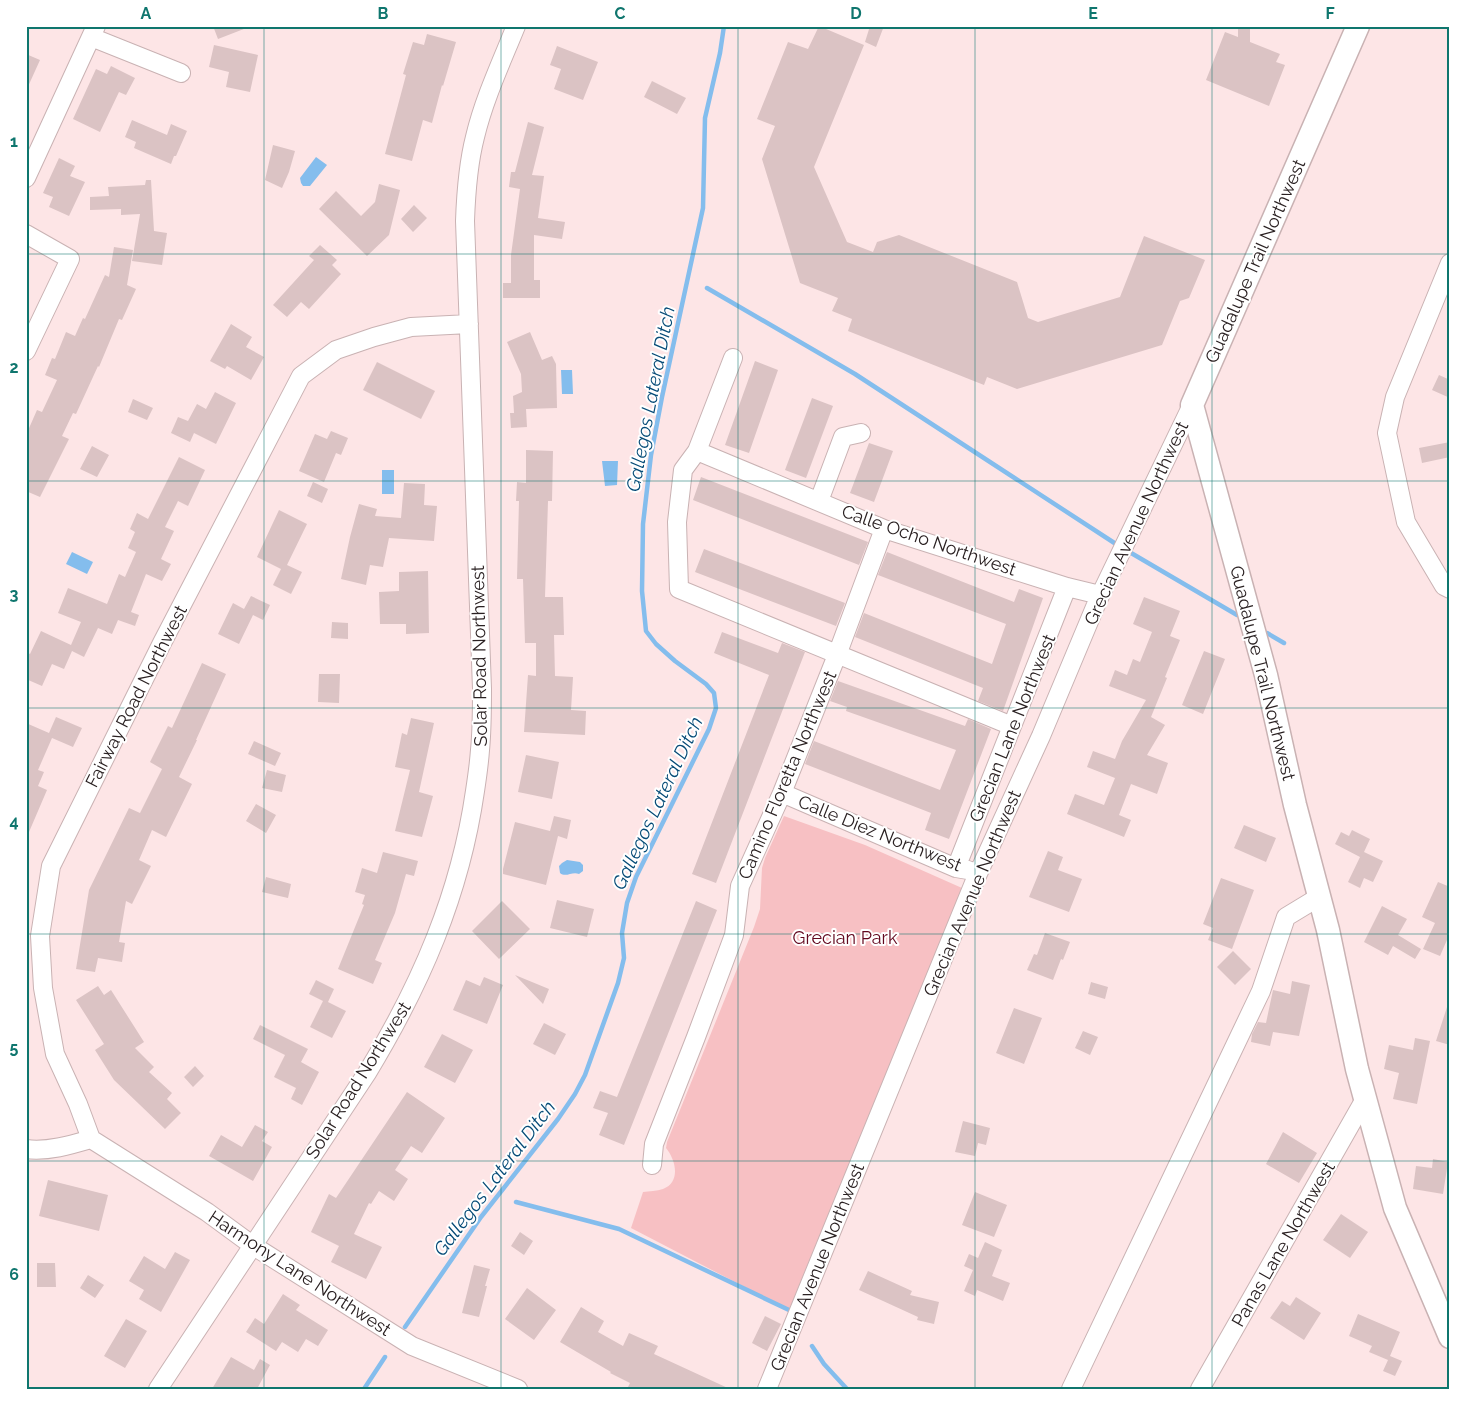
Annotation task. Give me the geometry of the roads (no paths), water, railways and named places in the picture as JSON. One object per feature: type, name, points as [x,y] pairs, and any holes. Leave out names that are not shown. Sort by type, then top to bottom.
[{"type":"street","name":"Solar Road Northwest","points":[[158,1389],[390,1035],[438,934],[454,887],[471,819],[480,752],[482,689],[465,221],[474,138],[486,99],[516,26]]},
{"type":"street","name":"Guadalupe Trail Northwest","points":[[1358,26],[1192,405],[1266,675],[1295,805],[1328,930],[1365,1099],[1396,1208],[1450,1337]]},
{"type":"street","points":[[26,178],[93,32],[181,73]]},
{"type":"street","points":[[26,234],[70,259],[26,351]]},
{"type":"street","points":[[1450,263],[1395,398],[1386,433],[1406,522],[1444,586],[1450,589]]},
{"type":"street","name":"Fairway Road Northwest","points":[[91,1139],[78,1104],[55,1054],[43,988],[40,936],[51,866],[162,643],[301,376],[336,350],[374,337],[411,327],[469,324]]},
{"type":"street","points":[[733,358],[697,451],[683,470],[677,522],[679,589],[1012,726]]},
{"type":"street","name":"Grecian Avenue Northwest","points":[[767,1389],[979,872],[1041,736],[1100,595],[1192,405]]},
{"type":"street","points":[[819,501],[843,437],[861,433]]},
{"type":"street","name":"Calle Ocho Northwest","points":[[697,451],[884,529],[1067,587],[1100,595]]},
{"type":"street","name":"Camino Floretta Northwest","points":[[652,1166],[654,1144],[734,935],[740,886],[782,793],[837,655],[884,529]]},
{"type":"street","name":"Grecian Lane Northwest","points":[[956,868],[1067,587]]},
{"type":"street","name":"Calle Diez Northwest","points":[[782,793],[956,868],[979,872]]},
{"type":"street","points":[[1071,1389],[1261,991],[1286,917],[1319,897]]},
{"type":"street","name":"Panas Lane Northwest","points":[[1200,1389],[1365,1099]]},
{"type":"street","points":[[26,1149],[35,1150],[60,1147],[91,1139]]},
{"type":"street","name":"Harmony Lane Northwest","points":[[91,1139],[207,1212],[252,1245],[412,1346],[518,1389]]},
{"type":"water","points":[[316,157],[327,165],[310,186],[303,186],[300,178]]},
{"type":"water","points":[[561,370],[572,370],[573,394],[562,394]]},
{"type":"water","points":[[602,461],[618,461],[617,485],[605,486]]},
{"type":"water","points":[[382,470],[394,470],[394,494],[382,494]]},
{"type":"water","points":[[72,552],[93,562],[87,574],[66,564]]},
{"type":"water","points":[[567,860],[580,862],[583,865],[583,871],[579,874],[565,875],[560,873],[559,866]]},
{"type":"waterway","name":"Gallegos Lateral Ditch","points":[[405,1327],[481,1217],[558,1119],[585,1075],[618,983],[624,958],[622,933],[627,903],[636,877],[709,729],[716,708],[714,693],[706,684],[675,661],[656,644],[646,631],[642,591],[643,524],[651,455],[703,208],[705,118],[720,53],[724,26]]},
{"type":"waterway","points":[[707,288],[855,374],[1119,546]]},
{"type":"waterway","points":[[1126,550],[1237,615]]},
{"type":"waterway","points":[[1267,633],[1284,643]]},
{"type":"waterway","points":[[516,1202],[619,1229],[789,1310]]},
{"type":"waterway","points":[[812,1346],[824,1364],[847,1389]]},
{"type":"waterway","name":"Gallegos Lateral Ditch","points":[[364,1389],[385,1357]]},
{"type":"park label","name":"Grecian Park","points":[[845,937]]}]
